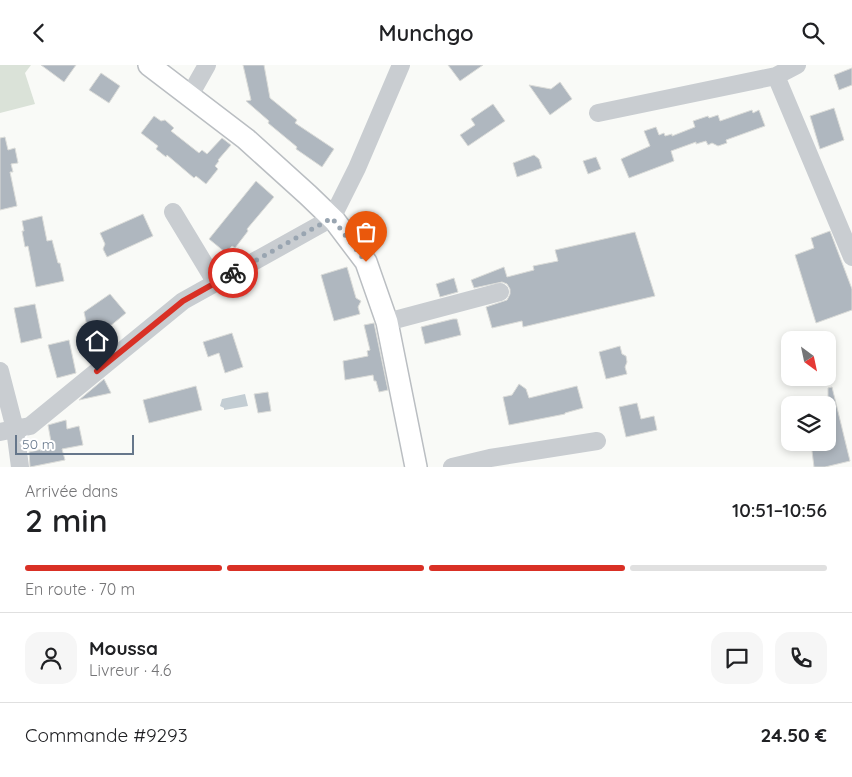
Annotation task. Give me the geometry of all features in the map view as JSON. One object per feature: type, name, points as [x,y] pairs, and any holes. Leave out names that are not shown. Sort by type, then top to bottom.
[{"type":"main road","points":[[149,65],[246,139],[332,218],[366,262],[387,322],[416,467]]},
{"type":"street","points":[[190,95],[207,65]]},
{"type":"street","points":[[8,430],[30,426],[183,301],[332,218],[357,168],[401,65]]},
{"type":"street","points":[[598,113],[776,76],[797,65]]},
{"type":"street","points":[[776,76],[852,257]]},
{"type":"street","points":[[173,212],[216,283]]},
{"type":"street","points":[[387,322],[500,292]]},
{"type":"street","points":[[0,371],[8,430],[20,467]]},
{"type":"street","points":[[452,467],[490,457],[597,441]]},
{"type":"shaded area","points":[[0,65],[31,65],[25,73],[35,104],[0,113]]},
{"type":"shaded area","points":[[245,394],[248,406],[224,410],[220,406],[222,399]]},
{"type":"building","points":[[41,65],[76,65],[64,82]]},
{"type":"building","points":[[243,65],[264,65],[270,98],[297,120],[295,123],[334,149],[322,167],[296,149],[297,147],[268,123],[269,121],[246,101],[251,100]]},
{"type":"building","points":[[448,65],[483,65],[460,81]]},
{"type":"building","points":[[852,68],[852,85],[839,90],[834,75]]},
{"type":"building","points":[[101,73],[120,86],[109,103],[89,90]]},
{"type":"building","points":[[560,82],[572,99],[550,115],[529,85],[551,89]]},
{"type":"building","points":[[493,104],[505,121],[468,146],[460,135],[475,125],[471,119]]},
{"type":"building","points":[[834,108],[844,140],[820,149],[810,116]]},
{"type":"building","points":[[752,110],[753,113],[759,110],[765,126],[726,140],[727,143],[718,146],[712,143],[708,145],[706,141],[696,144],[696,142],[671,151],[674,161],[629,178],[621,159],[650,146],[644,131],[656,127],[659,135],[664,133],[665,136],[672,134],[672,136],[695,127],[693,121],[708,116],[709,118],[718,115],[720,121]]},
{"type":"building","points":[[154,116],[161,121],[165,120],[174,128],[171,131],[199,153],[202,150],[207,154],[222,138],[231,145],[218,160],[215,166],[218,169],[206,184],[196,176],[194,178],[167,155],[166,157],[156,149],[158,146],[141,133]]},
{"type":"building","points":[[5,137],[8,150],[15,148],[18,163],[11,164],[13,172],[10,172],[17,206],[0,210],[0,138]]},
{"type":"building","points":[[534,155],[539,159],[542,168],[517,177],[513,163]]},
{"type":"building","points":[[596,157],[601,169],[588,174],[583,161]]},
{"type":"building","points":[[256,181],[274,197],[247,229],[248,231],[235,248],[232,246],[226,253],[209,239]]},
{"type":"building","points":[[143,214],[153,236],[107,257],[103,249],[105,244],[100,233]]},
{"type":"building","points":[[42,216],[47,241],[52,240],[64,281],[36,287],[28,246],[25,247],[22,221]]},
{"type":"building","points":[[830,231],[852,289],[852,310],[816,323],[795,255],[814,248],[811,238]]},
{"type":"building","points":[[635,232],[655,296],[523,327],[522,321],[492,328],[486,307],[507,300],[510,289],[507,284],[502,282],[474,288],[471,280],[504,267],[507,277],[534,270],[533,266],[558,261],[555,250]]},
{"type":"building","points":[[347,267],[356,298],[361,301],[358,307],[360,314],[334,321],[321,275]]},
{"type":"building","points":[[454,278],[458,292],[440,297],[436,284]]},
{"type":"building","points":[[110,294],[126,313],[103,332],[89,335],[84,312]]},
{"type":"building","points":[[35,304],[42,338],[21,343],[14,308]]},
{"type":"building","points":[[457,319],[461,335],[425,344],[421,327]]},
{"type":"building","points":[[374,323],[388,390],[379,392],[373,375],[345,380],[343,361],[368,356],[367,351],[370,350],[364,325]]},
{"type":"building","points":[[232,333],[243,367],[225,373],[219,353],[208,357],[203,342]]},
{"type":"building","points":[[69,340],[76,373],[57,378],[48,345]]},
{"type":"building","points":[[620,346],[622,354],[626,356],[627,362],[625,367],[627,374],[606,379],[599,352]]},
{"type":"building","points":[[104,379],[111,393],[79,400]]},
{"type":"building","points":[[519,384],[526,389],[529,398],[577,386],[583,408],[565,414],[509,425],[503,397],[512,395]]},
{"type":"building","points":[[196,386],[202,410],[149,423],[143,400]]},
{"type":"building","points":[[832,387],[834,396],[828,396],[828,388]]},
{"type":"building","points":[[268,392],[271,411],[258,413],[254,394]]},
{"type":"building","points":[[637,403],[641,419],[654,416],[657,430],[626,437],[619,407]]},
{"type":"building","points":[[836,403],[850,461],[825,467],[814,467],[812,451],[836,451]]},
{"type":"building","points":[[66,420],[67,429],[79,426],[83,445],[62,449],[65,460],[30,467],[29,452],[52,447],[48,425]]},
{"type":"way so far","points":[[233,273],[332,218],[366,262]]},
{"type":"route","points":[[97,371],[183,301],[233,273]]}]
